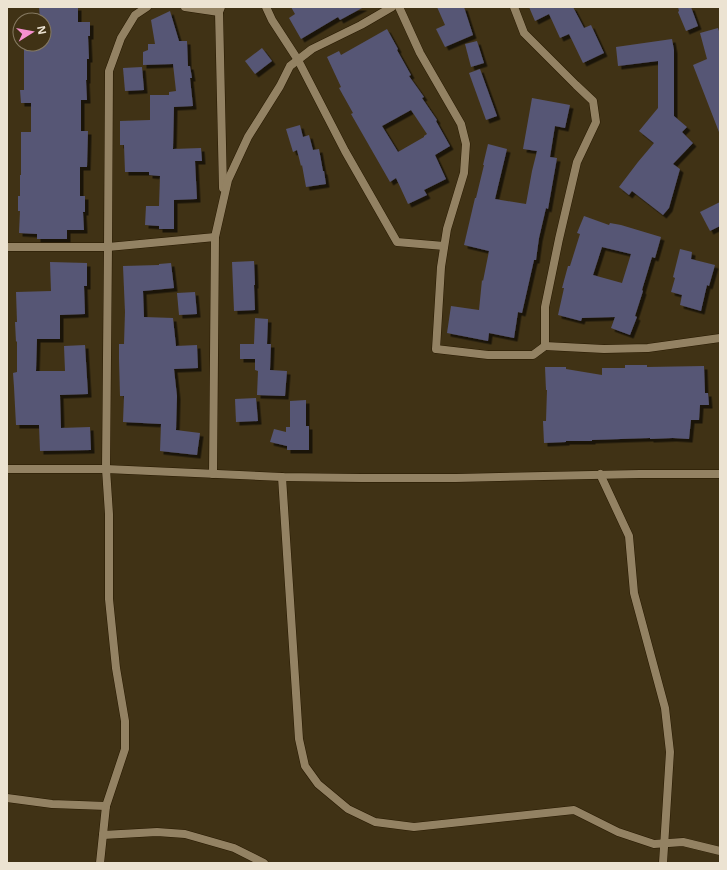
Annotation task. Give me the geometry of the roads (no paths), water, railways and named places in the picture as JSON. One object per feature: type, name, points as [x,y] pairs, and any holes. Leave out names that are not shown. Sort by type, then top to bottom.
[{"type":"street","points":[[100,863],[106,806],[125,749],[125,722],[116,668],[109,599],[109,514],[106,468],[109,72],[121,38],[135,15],[147,7]]},
{"type":"street","points":[[185,7],[220,9],[223,199]]},
{"type":"street","points":[[266,7],[272,20],[298,60],[345,151],[397,242],[444,246]]},
{"type":"street","points":[[213,474],[215,237],[228,180],[248,137],[280,86],[290,66],[312,48],[361,25],[392,7]]},
{"type":"street","points":[[399,7],[420,53],[461,124],[466,144],[464,173],[447,229],[440,267],[436,349],[488,355],[533,354],[546,346],[604,349],[648,348],[720,338]]},
{"type":"street","points":[[514,7],[524,33],[593,101],[596,122],[577,162],[559,239],[545,307],[546,346]]},
{"type":"street","points":[[7,247],[108,247],[215,237]]},
{"type":"street","points":[[7,470],[106,468],[282,477],[361,478],[456,478],[600,474],[720,474]]},
{"type":"street","points":[[600,474],[629,536],[634,593],[665,708],[670,752],[663,863]]},
{"type":"street","points":[[282,477],[299,739],[305,766],[318,784],[348,809],[375,822],[414,827],[574,810],[618,832],[654,844],[684,842],[720,851]]},
{"type":"street","points":[[7,798],[52,804],[106,806]]},
{"type":"street","points":[[103,835],[157,832],[186,834],[234,848],[264,863]]}]
